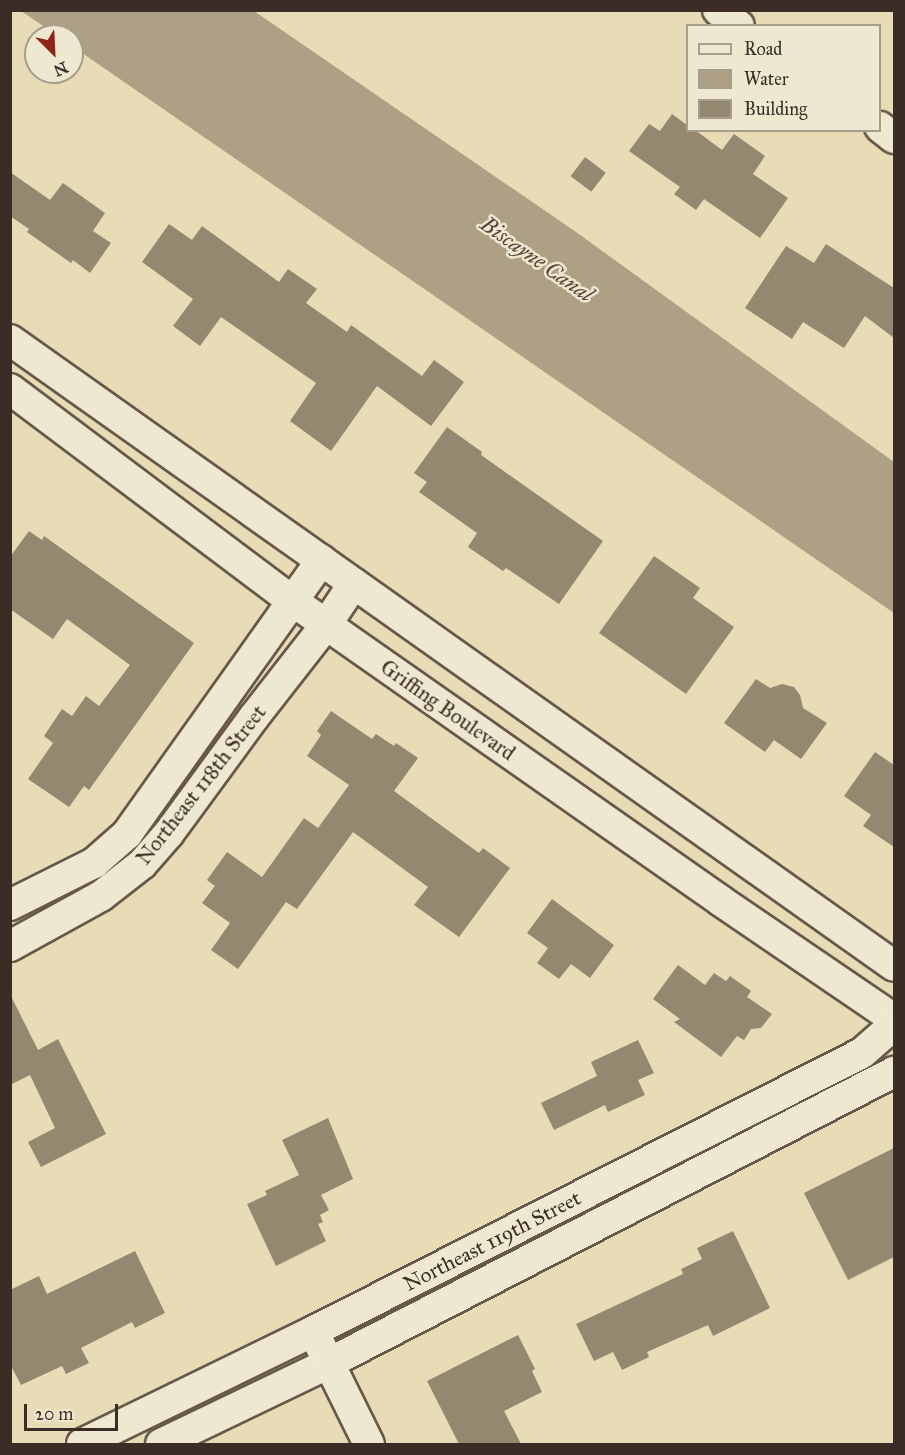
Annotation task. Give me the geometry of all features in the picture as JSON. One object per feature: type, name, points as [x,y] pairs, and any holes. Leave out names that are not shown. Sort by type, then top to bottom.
[{"type":"street","points":[[718,10],[736,24]]},
{"type":"street","points":[[881,128],[894,138]]},
{"type":"street","points":[[10,340],[894,966]]},
{"type":"street","name":"Griffing Boulevard","points":[[10,389],[326,625],[894,1019]]},
{"type":"street","name":"Northeast 118th Street","points":[[10,905],[94,863],[111,850],[145,811],[322,560]]},
{"type":"street","name":"Northeast 118th Street","points":[[10,946],[101,896],[142,864],[169,833],[254,717],[326,625],[354,583]]},
{"type":"street","name":"Northeast 119th Street","points":[[82,1444],[314,1332],[862,1053],[883,1038],[894,1025]]},
{"type":"street","name":"Northeast 119th Street","points":[[161,1444],[329,1364],[894,1072]]},
{"type":"street","points":[[314,1332],[369,1444]]},
{"type":"water","name":"Biscayne Canal","points":[[21,11],[254,11],[576,232],[894,462],[894,613],[84,54],[84,24],[40,24]]},
{"type":"building","points":[[672,114],[686,124],[686,132],[698,132],[722,150],[734,134],[765,156],[753,174],[788,198],[760,238],[704,199],[696,210],[674,194],[680,187],[629,151],[649,124],[660,131]]},
{"type":"building","points":[[585,157],[606,173],[591,192],[571,176]]},
{"type":"building","points":[[10,172],[50,200],[63,183],[105,213],[93,231],[111,243],[90,273],[73,260],[71,263],[27,232],[29,229],[10,216]]},
{"type":"building","points":[[169,224],[192,240],[202,226],[279,282],[288,269],[317,289],[306,303],[347,332],[351,325],[422,376],[434,360],[464,382],[431,426],[377,386],[331,451],[290,421],[316,383],[221,317],[200,346],[173,326],[193,299],[142,262]]},
{"type":"building","points":[[826,244],[894,288],[894,338],[865,316],[844,348],[803,322],[792,339],[745,308],[786,246],[814,263]]},
{"type":"building","points":[[447,427],[482,452],[481,455],[603,541],[559,604],[506,568],[503,571],[468,547],[477,533],[419,492],[427,482],[414,473]]},
{"type":"building","points":[[29,531],[42,540],[44,536],[194,643],[89,790],[84,786],[69,807],[28,779],[53,743],[44,736],[62,709],[72,716],[86,696],[99,706],[130,665],[67,619],[53,639],[10,609],[10,557]]},
{"type":"building","points":[[654,556],[700,588],[693,598],[734,627],[686,694],[599,633]]},
{"type":"building","points":[[756,679],[770,688],[782,684],[794,687],[800,695],[803,708],[827,723],[801,759],[774,740],[765,752],[724,723]]},
{"type":"building","points":[[331,711],[372,739],[376,734],[394,746],[396,743],[418,758],[394,791],[479,853],[483,848],[510,868],[459,937],[414,905],[428,887],[353,832],[297,909],[286,902],[238,969],[211,950],[230,923],[202,903],[215,886],[207,880],[227,852],[262,877],[304,818],[318,828],[349,785],[307,756],[321,735],[317,731]]},
{"type":"building","points":[[875,752],[894,765],[894,847],[863,826],[871,815],[844,796]]},
{"type":"building","points":[[552,899],[614,945],[590,978],[571,964],[559,979],[537,963],[548,948],[527,933]]},
{"type":"building","points":[[678,965],[705,985],[714,973],[726,981],[730,976],[751,991],[747,997],[772,1014],[761,1028],[751,1029],[744,1040],[737,1036],[721,1057],[674,1022],[680,1019],[653,999]]},
{"type":"building","points":[[10,994],[38,1050],[58,1039],[106,1134],[41,1167],[28,1142],[55,1128],[30,1075],[10,1085]]},
{"type":"building","points":[[638,1040],[654,1073],[638,1080],[645,1095],[608,1112],[605,1105],[554,1130],[541,1103],[597,1076],[591,1062]]},
{"type":"building","points":[[328,1118],[353,1179],[321,1195],[329,1210],[320,1215],[323,1222],[318,1224],[326,1241],[276,1266],[247,1204],[267,1195],[265,1191],[299,1175],[282,1140]]},
{"type":"building","points":[[894,1148],[894,1257],[848,1280],[804,1193]]},
{"type":"building","points":[[733,1231],[770,1308],[713,1336],[708,1325],[647,1352],[649,1357],[622,1370],[613,1352],[594,1361],[576,1324],[683,1274],[681,1269],[702,1259],[697,1248]]},
{"type":"building","points":[[135,1251],[165,1313],[135,1328],[132,1322],[81,1348],[89,1363],[66,1374],[62,1366],[21,1385],[10,1364],[10,1290],[39,1276],[47,1294]]},
{"type":"building","points":[[518,1335],[535,1369],[532,1371],[542,1392],[504,1411],[521,1444],[459,1444],[427,1381]]}]
